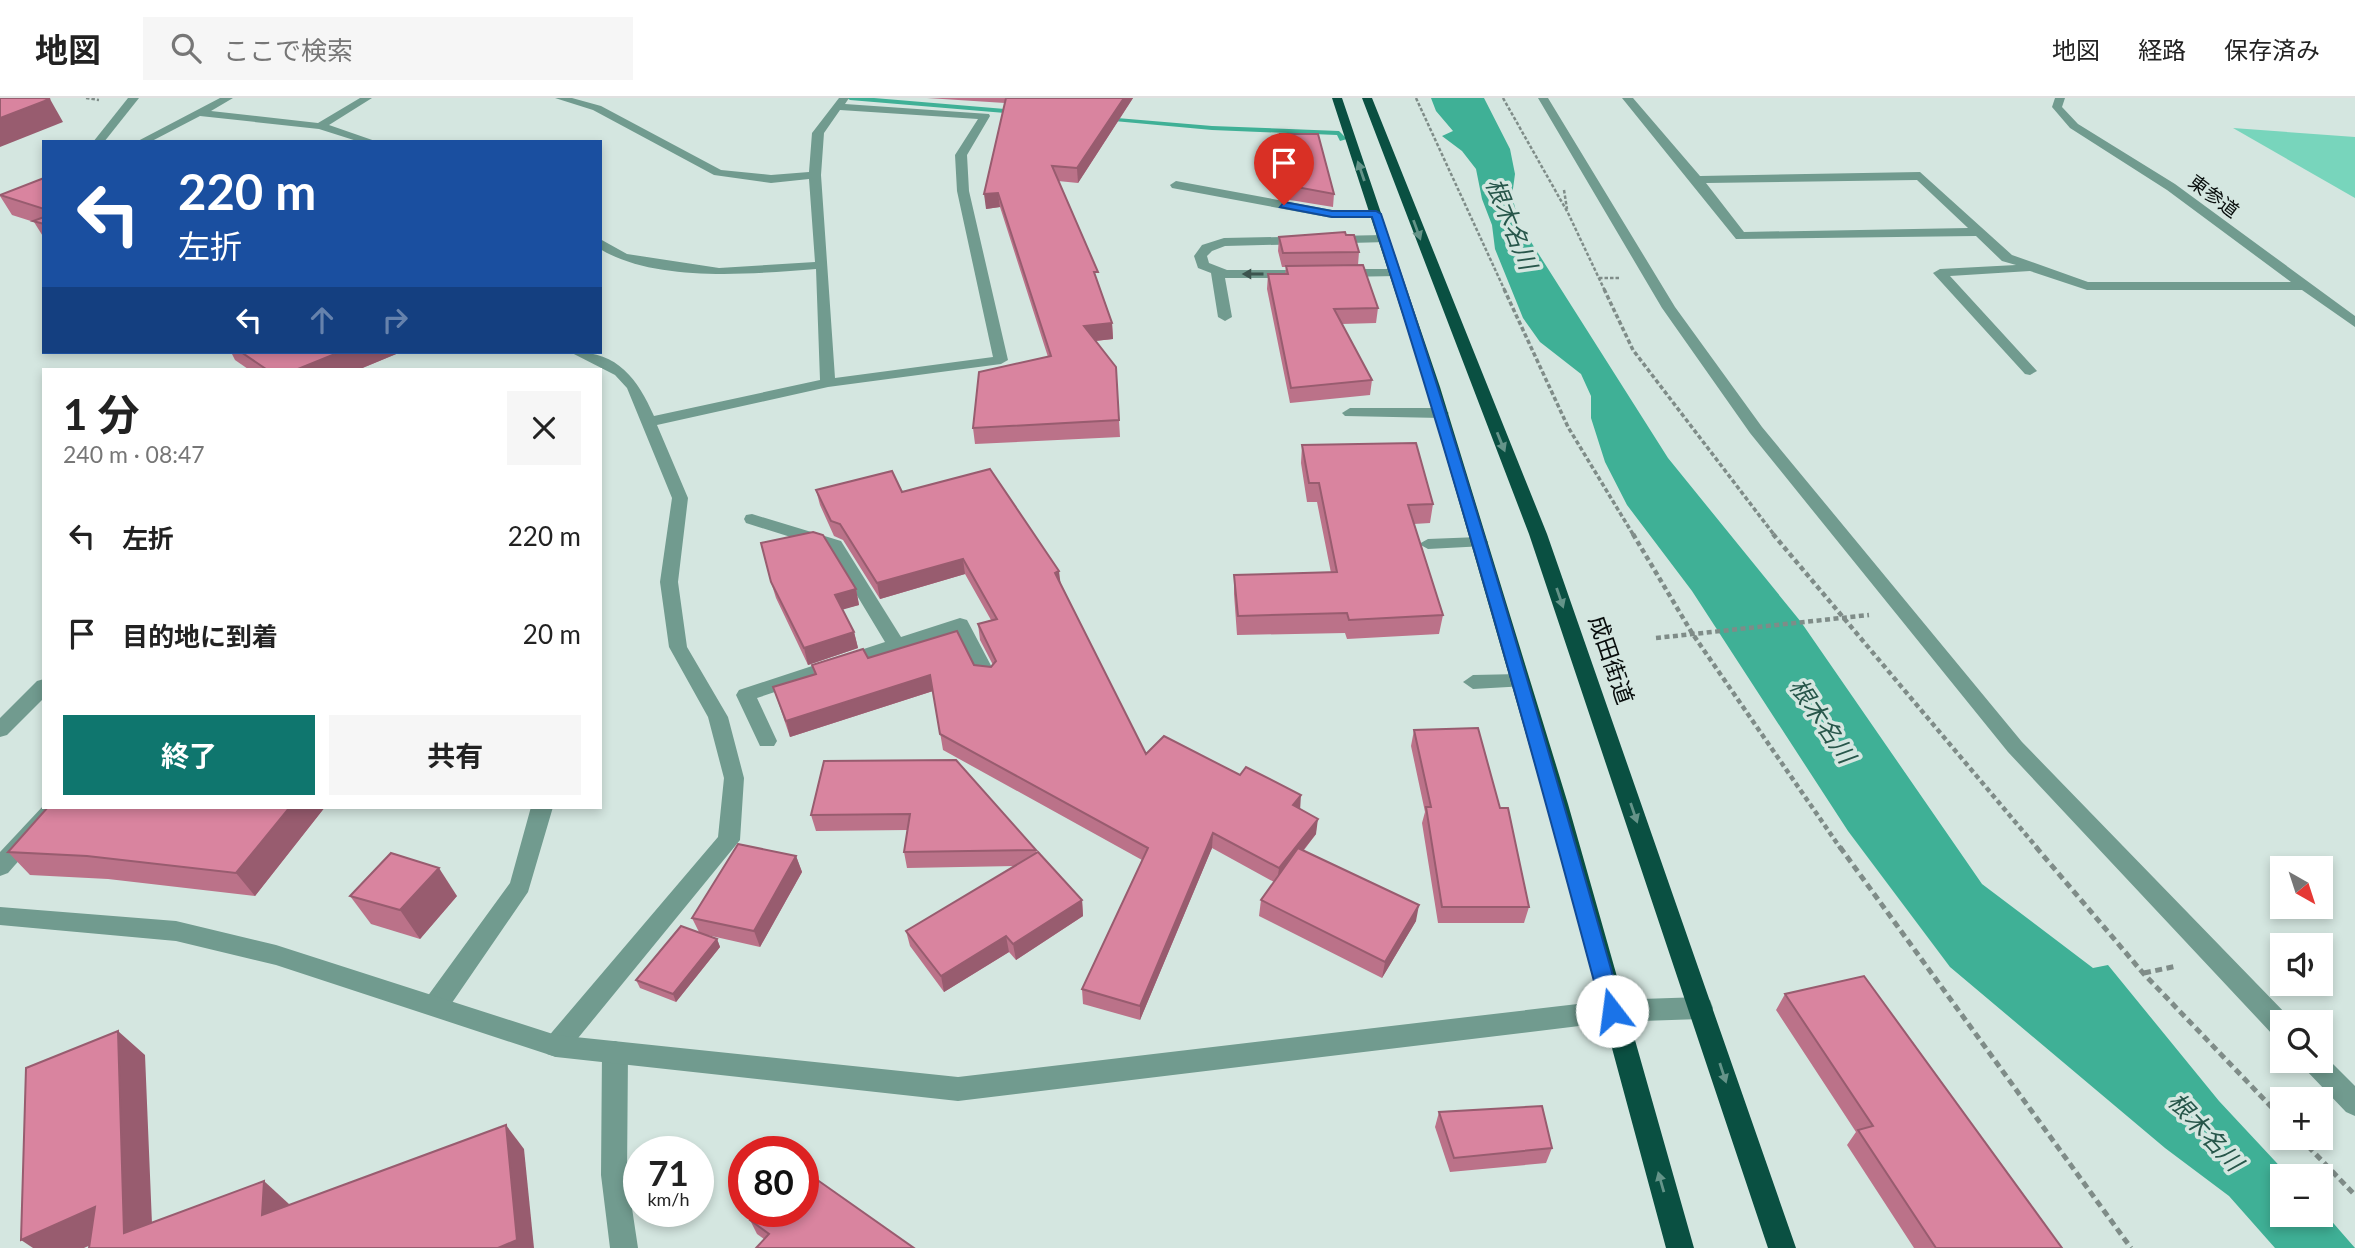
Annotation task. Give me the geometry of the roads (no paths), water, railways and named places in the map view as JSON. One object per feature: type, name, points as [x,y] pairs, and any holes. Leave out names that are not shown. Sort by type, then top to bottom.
[{"type":"highway","points":[[1337,98],[1441,412],[1680,1248]]},
{"type":"highway","name":"成田街道","points":[[1367,98],[1538,534],[1782,1248]]},
{"type":"street","points":[[99,140],[134,98]]},
{"type":"street","points":[[145,140],[228,98]]},
{"type":"street","points":[[320,126],[368,98]]},
{"type":"street","points":[[560,98],[597,108],[718,173],[771,178],[815,175]]},
{"type":"street","points":[[1543,98],[1669,309],[1756,430],[2015,747],[2270,1014]]},
{"type":"street","points":[[1627,98],[1697,180],[1740,236],[1979,232]]},
{"type":"street","name":"東参道","points":[[2060,98],[2057,107],[2074,126],[2171,187],[2355,323]]},
{"type":"street","points":[[649,422],[828,383],[1001,360],[962,191],[961,155],[985,116],[840,103],[818,133],[815,175],[828,383]]},
{"type":"street","points":[[200,113],[320,126],[366,140]]},
{"type":"street","points":[[1697,180],[1920,176],[2007,258],[2087,286],[2304,286]]},
{"type":"street","points":[[1176,185],[1332,214],[1376,214]]},
{"type":"street","points":[[1384,239],[1224,242],[1207,248],[1200,256],[1203,265],[1217,272],[1394,273]]},
{"type":"street","points":[[602,244],[623,257],[719,272],[822,265]]},
{"type":"street","points":[[2030,371],[1940,273],[2037,268]]},
{"type":"street","points":[[1217,272],[1225,317]]},
{"type":"street","points":[[556,1046],[729,839],[734,778],[718,718],[678,647],[669,582],[680,498],[634,387],[620,372],[581,354]]},
{"type":"street","points":[[1350,413],[1441,412]]},
{"type":"street","points":[[752,519],[835,545],[896,645]]},
{"type":"street","points":[[1428,544],[1479,542]]},
{"type":"street","points":[[767,741],[746,695],[960,624],[986,675]]},
{"type":"street","points":[[1473,682],[1520,681]]},
{"type":"street","points":[[0,730],[42,688]]},
{"type":"street","points":[[0,867],[53,809]]},
{"type":"street","points":[[436,1005],[520,886],[541,809]]},
{"type":"street","points":[[0,916],[176,930],[276,955],[556,1046],[958,1089],[1612,1011],[1701,1008]]},
{"type":"street","points":[[615,1052],[614,1175],[624,1248]]},
{"type":"street","points":[[2325,1073],[2355,1104]]},
{"type":"water","name":"根木名川","points":[[1431,98],[1484,98],[1510,149],[1515,174],[1512,196],[1519,223],[1668,458],[1801,622],[1982,884],[2093,968],[2108,965],[2219,1101],[2278,1164],[2270,1164],[2270,1227],[2333,1227],[2333,1223],[2355,1248],[2275,1248],[2229,1196],[2165,1148],[1950,967],[1848,831],[1692,591],[1627,505],[1605,462],[1591,418],[1591,396],[1581,374],[1540,342],[1523,318],[1495,249],[1492,225],[1482,199],[1476,169],[1462,151],[1442,136],[1453,131],[1436,111]]},
{"type":"waterway","points":[[850,98],[1017,112]]},
{"type":"waterway","points":[[1105,119],[1212,128],[1339,133],[1343,139]]}]
